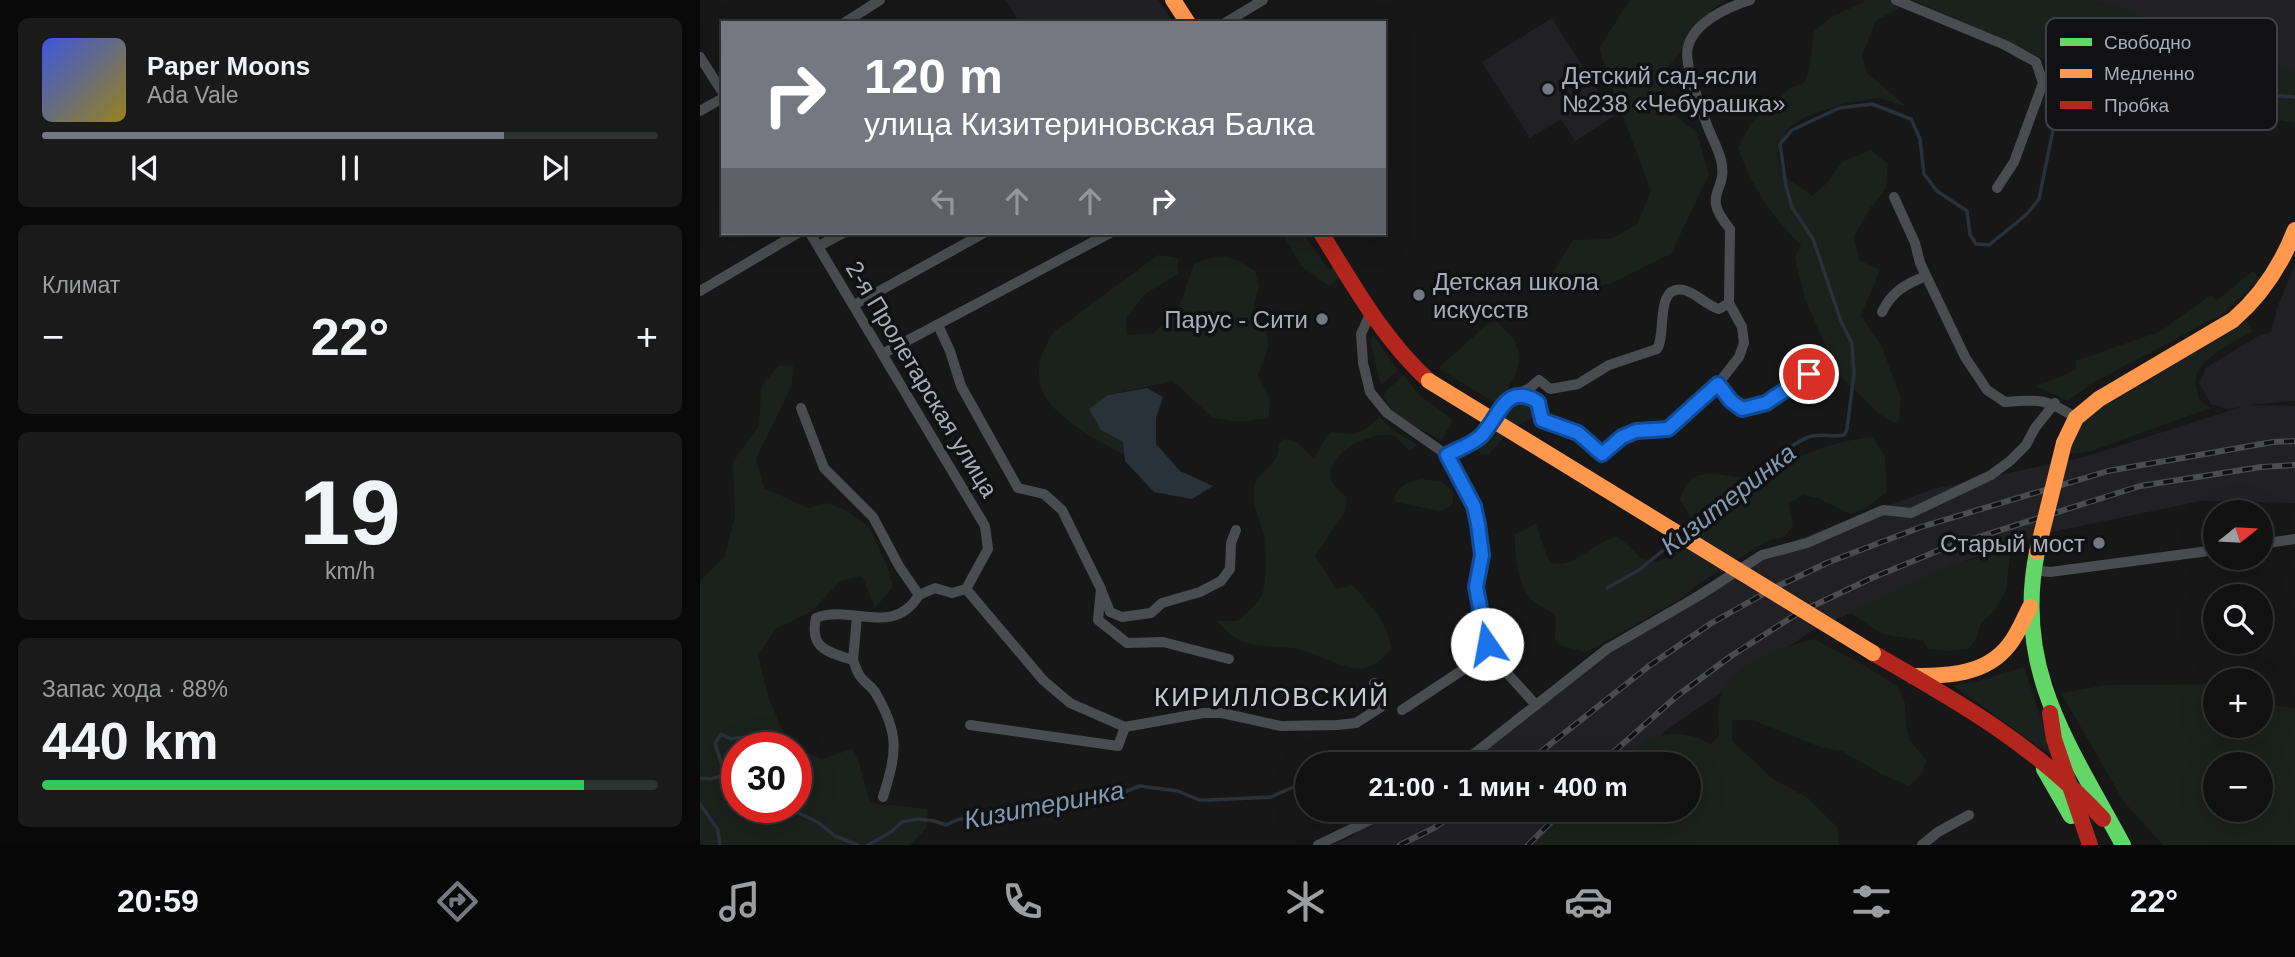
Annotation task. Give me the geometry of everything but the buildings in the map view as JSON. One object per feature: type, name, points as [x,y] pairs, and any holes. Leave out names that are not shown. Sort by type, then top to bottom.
[{"type":"main road","points":[[1173,0],[1187,21]]},
{"type":"main road","points":[[2120,839],[2048,697],[2042,683],[2033,639],[2033,570],[2064,443],[2076,418],[2099,399],[2233,320],[2252,305],[2275,276],[2295,230]]},
{"type":"main road","points":[[1322,235],[1371,312],[1408,363],[1429,381],[1913,676],[2035,755],[2068,782],[2120,839]]},
{"type":"main road","points":[[1913,676],[1948,677],[1985,665],[2006,649],[2031,605]]},
{"type":"main road","points":[[2048,697],[2054,740],[2092,845]]},
{"type":"main road","points":[[2035,755],[2064,801],[2085,845]]},
{"type":"main road","points":[[2092,845],[2096,834],[2101,831],[2108,830],[2120,839]]},
{"type":"street","points":[[847,21],[880,0]]},
{"type":"street","points":[[1228,21],[1263,0]]},
{"type":"street","points":[[1514,396],[1527,395],[1538,402],[1542,420],[1578,433],[1602,454],[1622,437],[1636,431],[1668,429],[1718,384],[1738,357],[1744,344],[1742,327],[1729,303],[1730,229],[1719,216],[1714,202],[1721,181],[1722,164],[1690,76],[1687,47],[1702,25],[1727,7],[1749,0]]},
{"type":"street","points":[[1896,0],[2005,45],[2036,62],[2043,83],[2014,162],[1997,188]]},
{"type":"street","points":[[700,57],[721,92]]},
{"type":"street","points":[[700,111],[721,96]]},
{"type":"street","points":[[1894,197],[1915,243],[1920,263],[1965,357],[1987,390],[2005,402],[2038,399],[2055,403],[2076,418]]},
{"type":"street","points":[[700,291],[795,235]]},
{"type":"street","name":"2-я Пролетарская улица","points":[[811,235],[985,526],[988,550],[966,589]]},
{"type":"street","points":[[819,246],[839,235]]},
{"type":"street","points":[[854,305],[980,235]]},
{"type":"street","points":[[884,354],[1106,235]]},
{"type":"street","points":[[1882,312],[1889,298],[1903,286],[1926,276]]},
{"type":"street","points":[[1447,455],[1481,436],[1506,402],[1539,380],[1550,389],[1578,384],[1609,365],[1657,349],[1661,342],[1664,299],[1671,292],[1683,290],[1719,309],[1729,303]]},
{"type":"street","points":[[1371,312],[1361,334],[1363,363],[1370,392],[1387,413],[1447,455],[1474,506],[1478,524],[1482,555],[1476,587],[1487,644],[1497,662],[1536,705]]},
{"type":"street","points":[[938,326],[950,351],[961,386],[1018,488],[1044,494],[1062,510],[1110,612],[1122,617],[1151,613],[1163,603],[1200,592],[1221,581],[1230,569],[1231,544],[1236,530]]},
{"type":"street","points":[[1718,384],[1731,401],[1742,409],[1766,403],[1809,374],[1820,372]]},
{"type":"street","points":[[1476,752],[1607,649],[1762,555],[1807,543],[1883,510],[1911,513],[1991,475],[2026,445],[2035,428],[2055,403]]},
{"type":"street","points":[[800,408],[824,468],[873,517],[898,566],[919,594]]},
{"type":"street","points":[[2273,542],[2295,539]]},
{"type":"street","points":[[2033,570],[2050,572],[2203,552]]},
{"type":"street","points":[[853,660],[826,652],[815,641],[816,618],[828,613],[857,616],[900,615],[911,608],[919,594],[935,588],[952,593],[966,589],[1043,680],[1070,703],[1125,727],[1203,713],[1222,713],[1281,726],[1356,723],[1381,707],[1374,683]]},
{"type":"street","points":[[1101,589],[1098,620],[1127,643],[1163,642],[1229,659]]},
{"type":"street","points":[[857,616],[853,660],[860,676],[872,688],[888,714],[893,738],[894,761],[883,797]]},
{"type":"street","points":[[1402,710],[1470,664],[1487,644]]},
{"type":"street","points":[[970,725],[1118,746],[1125,727]]},
{"type":"street","points":[[1922,845],[1938,832],[1969,815]]},
{"type":"street","points":[[1318,845],[1366,822]]},
{"type":"shaded area","points":[[1005,0],[1158,0],[1172,20],[1171,21],[1019,21]]},
{"type":"shaded area","points":[[1630,0],[1726,0],[1713,9],[1665,71],[1660,103],[1697,133],[1709,174],[1671,254],[1612,283],[1585,289],[1551,276],[1573,240],[1611,239],[1637,224],[1651,191],[1599,48]]},
{"type":"shaded area","points":[[1864,0],[1913,0],[1876,21],[1862,56],[1867,73],[1907,107],[1879,98],[1846,103],[1807,116],[1787,129],[1777,154],[1783,175],[1812,196],[1827,183],[1843,161],[1871,150],[1888,164],[1886,189],[1871,207],[1854,236],[1859,260],[1880,270],[1861,316],[1882,347],[1901,398],[1898,424],[1879,414],[1838,374],[1805,299],[1795,258],[1801,245],[1780,223],[1764,200],[1738,148],[1751,123],[1790,88],[1804,83],[1809,70],[1814,31],[1831,17]]},
{"type":"shaded area","points":[[1913,0],[2085,0],[2107,3],[2147,18],[2046,18],[2044,59]]},
{"type":"shaded area","points":[[2081,0],[2295,0],[2295,73],[2277,66],[2277,18],[2137,18]]},
{"type":"shaded area","name":"Детский сад-ясли №238 «Чебурашка»","points":[[1552,18],[1614,116],[1575,141],[1561,119],[1530,138],[1482,62]]},
{"type":"shaded area","points":[[2277,65],[2295,72],[2295,123],[2277,118]]},
{"type":"shaded area","points":[[1283,235],[1304,235],[1329,270],[1333,267],[1340,278],[1329,286],[1301,266]]},
{"type":"shaded area","points":[[1158,255],[1178,258],[1178,274],[1145,294],[1126,318],[1127,335],[1154,333],[1179,307],[1194,264],[1219,256],[1232,258],[1255,271],[1259,286],[1252,313],[1265,329],[1268,342],[1258,375],[1270,400],[1269,418],[1240,422],[1213,418],[1173,381],[1108,395],[1101,430],[1123,442],[1126,455],[1080,429],[1048,402],[1040,385],[1040,360],[1055,331]]},
{"type":"shaded area","points":[[2295,264],[2295,401],[2249,405],[2295,406],[2295,503],[2273,503],[2273,500],[2203,500],[2047,533],[1951,566],[1810,632],[1665,731],[1645,752],[1467,752],[1584,665],[1774,548],[1933,489],[2084,457],[2241,407],[2228,409],[2211,404],[2199,383],[2206,368],[2256,337],[2271,332],[2277,308]]},
{"type":"shaded area","points":[[2253,271],[2260,279],[2223,314],[2096,381],[2067,401],[2036,386],[2076,370],[2076,361],[2161,331],[2211,295],[2216,301]]},
{"type":"shaded area","points":[[1496,321],[1515,342],[1519,358],[1515,375],[1497,404],[1438,368],[1489,323]]},
{"type":"shaded area","points":[[2246,321],[2253,331],[2219,351],[2198,371],[2196,381],[2199,400],[2211,408],[2091,451],[2063,455],[2077,427],[2114,395],[2143,384],[2191,352]]},
{"type":"shaded area","points":[[1373,335],[1398,371],[1381,385],[1370,341]]},
{"type":"shaded area","points":[[793,365],[792,385],[756,459],[764,488],[808,508],[828,503],[845,510],[869,527],[886,563],[893,587],[875,608],[862,576],[840,581],[810,613],[776,628],[758,655],[769,699],[783,732],[721,732],[721,823],[812,823],[812,755],[821,759],[852,749],[859,762],[870,803],[928,809],[926,829],[910,845],[700,845],[700,581],[725,556],[735,516],[733,462],[759,426],[761,387],[778,366]]},
{"type":"shaded area","points":[[1404,375],[1418,394],[1453,420],[1442,440],[1399,417],[1387,403],[1383,394]]},
{"type":"shaded area","points":[[1147,388],[1163,397],[1156,418],[1156,444],[1180,471],[1213,486],[1192,499],[1154,492],[1125,461],[1123,442],[1101,430],[1089,409],[1108,395]]},
{"type":"shaded area","points":[[1523,400],[1533,404],[1535,416],[1508,432],[1489,454],[1481,454],[1475,449],[1475,445],[1490,434],[1514,402]]},
{"type":"shaded area","points":[[1380,417],[1393,430],[1418,445],[1410,450],[1393,436],[1374,436],[1351,446],[1341,454],[1330,472],[1333,484],[1347,498],[1345,512],[1315,556],[1336,589],[1353,585],[1372,607],[1387,631],[1391,650],[1372,666],[1356,668],[1340,665],[1310,652],[1257,645],[1234,637],[1217,621],[1238,621],[1256,604],[1263,592],[1265,546],[1255,506],[1254,489],[1259,477],[1275,459],[1279,443],[1285,439],[1295,441],[1314,459],[1331,432],[1348,434],[1363,431]]},
{"type":"shaded area","points":[[1872,437],[1885,456],[1887,492],[1864,509],[1851,514],[1817,498],[1803,495],[1789,504],[1793,526],[1784,537],[1769,540],[1698,584],[1681,599],[1587,652],[1566,648],[1557,642],[1553,614],[1534,602],[1524,588],[1516,561],[1515,534],[1536,524],[1552,563],[1569,562],[1617,537],[1641,558],[1655,562],[1666,558],[1691,531],[1691,518],[1680,500],[1686,485],[1695,476],[1706,474],[1759,477],[1788,461],[1819,449],[1849,440]]},
{"type":"shaded area","points":[[1422,479],[1440,481],[1453,491],[1453,503],[1440,511],[1395,502],[1394,497],[1402,486]]},
{"type":"shaded area","points":[[2011,549],[2006,590],[1996,609],[1981,623],[1976,639],[1968,649],[1928,649],[1923,641],[1882,634],[1849,612],[1952,565]]},
{"type":"shaded area","points":[[1814,639],[1862,664],[1898,687],[1905,703],[1910,741],[1927,761],[1920,776],[1909,786],[1881,774],[1842,751],[1820,747],[1752,720],[1732,720],[1732,741],[1773,779],[1808,798],[1837,827],[1839,845],[1530,845],[1554,822],[1701,822],[1701,752],[1630,752],[1649,740],[1672,734],[1684,734],[1711,744],[1719,736],[1718,708],[1729,681],[1750,663],[1788,646]]},
{"type":"shaded area","points":[[2024,667],[2054,757],[1952,685],[1974,682]]},
{"type":"shaded area","points":[[2203,684],[2203,738],[2273,738],[2273,705],[2295,708],[2295,845],[2163,845],[2124,802],[2061,693],[2107,685]]},
{"type":"shaded area","points":[[1371,822],[1577,822],[1555,845],[1332,845],[1351,837]]},
{"type":"waterway","name":"Кизитеринка","points":[[2277,96],[2295,97]]},
{"type":"waterway","name":"Кизитеринка","points":[[1686,532],[1749,479],[1800,441],[1812,436],[1844,435],[1847,429],[1854,374],[1852,343],[1841,321],[1813,239],[1792,207],[1786,186],[1780,144],[1792,130],[1839,108],[1872,104],[1911,119],[1920,139],[1924,174],[1937,191],[1967,211],[1970,235],[1976,244],[1989,245],[2026,215],[2039,199],[2053,130]]},
{"type":"waterway","name":"Кизитеринка","points":[[1607,588],[1639,570],[1677,539]]},
{"type":"waterway","name":"Кизитеринка","points":[[721,734],[715,743],[721,762]]},
{"type":"waterway","name":"Кизитеринка","points":[[700,778],[721,776]]},
{"type":"waterway","name":"Кизитеринка","points":[[868,845],[891,832],[902,822],[918,819],[946,825],[959,819],[992,819],[1066,803],[1108,798],[1140,786],[1178,791],[1199,800],[1271,797],[1295,786]]},
{"type":"waterway","name":"Кизитеринка","points":[[700,804],[718,830],[720,845]]},
{"type":"waterway","name":"Кизитеринка","points":[[812,820],[835,836],[858,845]]},
{"type":"railway","points":[[1540,752],[1649,666],[1710,624],[1774,588],[1829,562],[1921,527],[2108,471],[2273,442],[2295,441]]},
{"type":"railway","points":[[1614,752],[1677,696],[1731,656],[1800,612],[1872,578],[1947,547],[2140,486],[2261,467],[2295,465]]},
{"type":"railway","points":[[1400,845],[1443,822]]},
{"type":"railway","points":[[1528,845],[1551,822]]},
{"type":"traffic: fast","points":[[2037,552],[2032,594],[2033,634],[2040,670],[2051,706],[2066,740],[2123,845]]},
{"type":"traffic: fast","points":[[2044,769],[2071,816]]},
{"type":"traffic: slow","points":[[1173,0],[1187,21]]},
{"type":"traffic: slow","points":[[2064,443],[2076,418],[2099,399],[2233,320],[2270,279],[2295,230]]},
{"type":"traffic: slow","points":[[1429,381],[1873,653]]},
{"type":"traffic: slow","points":[[2037,552],[2064,443]]},
{"type":"traffic: slow","points":[[1913,676],[1965,672],[1989,662],[2000,655],[2012,641],[2030,607]]},
{"type":"traffic: jam","points":[[1322,235],[1383,330],[1429,381]]},
{"type":"traffic: jam","points":[[1873,653],[1936,689],[2023,747],[2103,819]]},
{"type":"traffic: jam","points":[[2050,713],[2054,739],[2090,845]]},
{"type":"place","name":"Детский сад-ясли №238 «Чебурашка»","points":[[1548,89]]},
{"type":"place","name":"Детская школа искусств","points":[[1419,295]]},
{"type":"place","name":"Парус - Сити","points":[[1322,319]]},
{"type":"place","name":"Старый мост","points":[[2099,543]]},
{"type":"district","name":"КИРИЛЛОВСКИЙ","points":[[1272,697]]},
{"type":"route","points":[[1487,644],[1476,587],[1482,555],[1478,524],[1474,506],[1447,455],[1481,436],[1506,402],[1514,396],[1527,395],[1538,402],[1542,420],[1578,433],[1602,454],[1622,437],[1636,431],[1668,429],[1718,384],[1731,401],[1742,409],[1766,403],[1809,374]]}]
